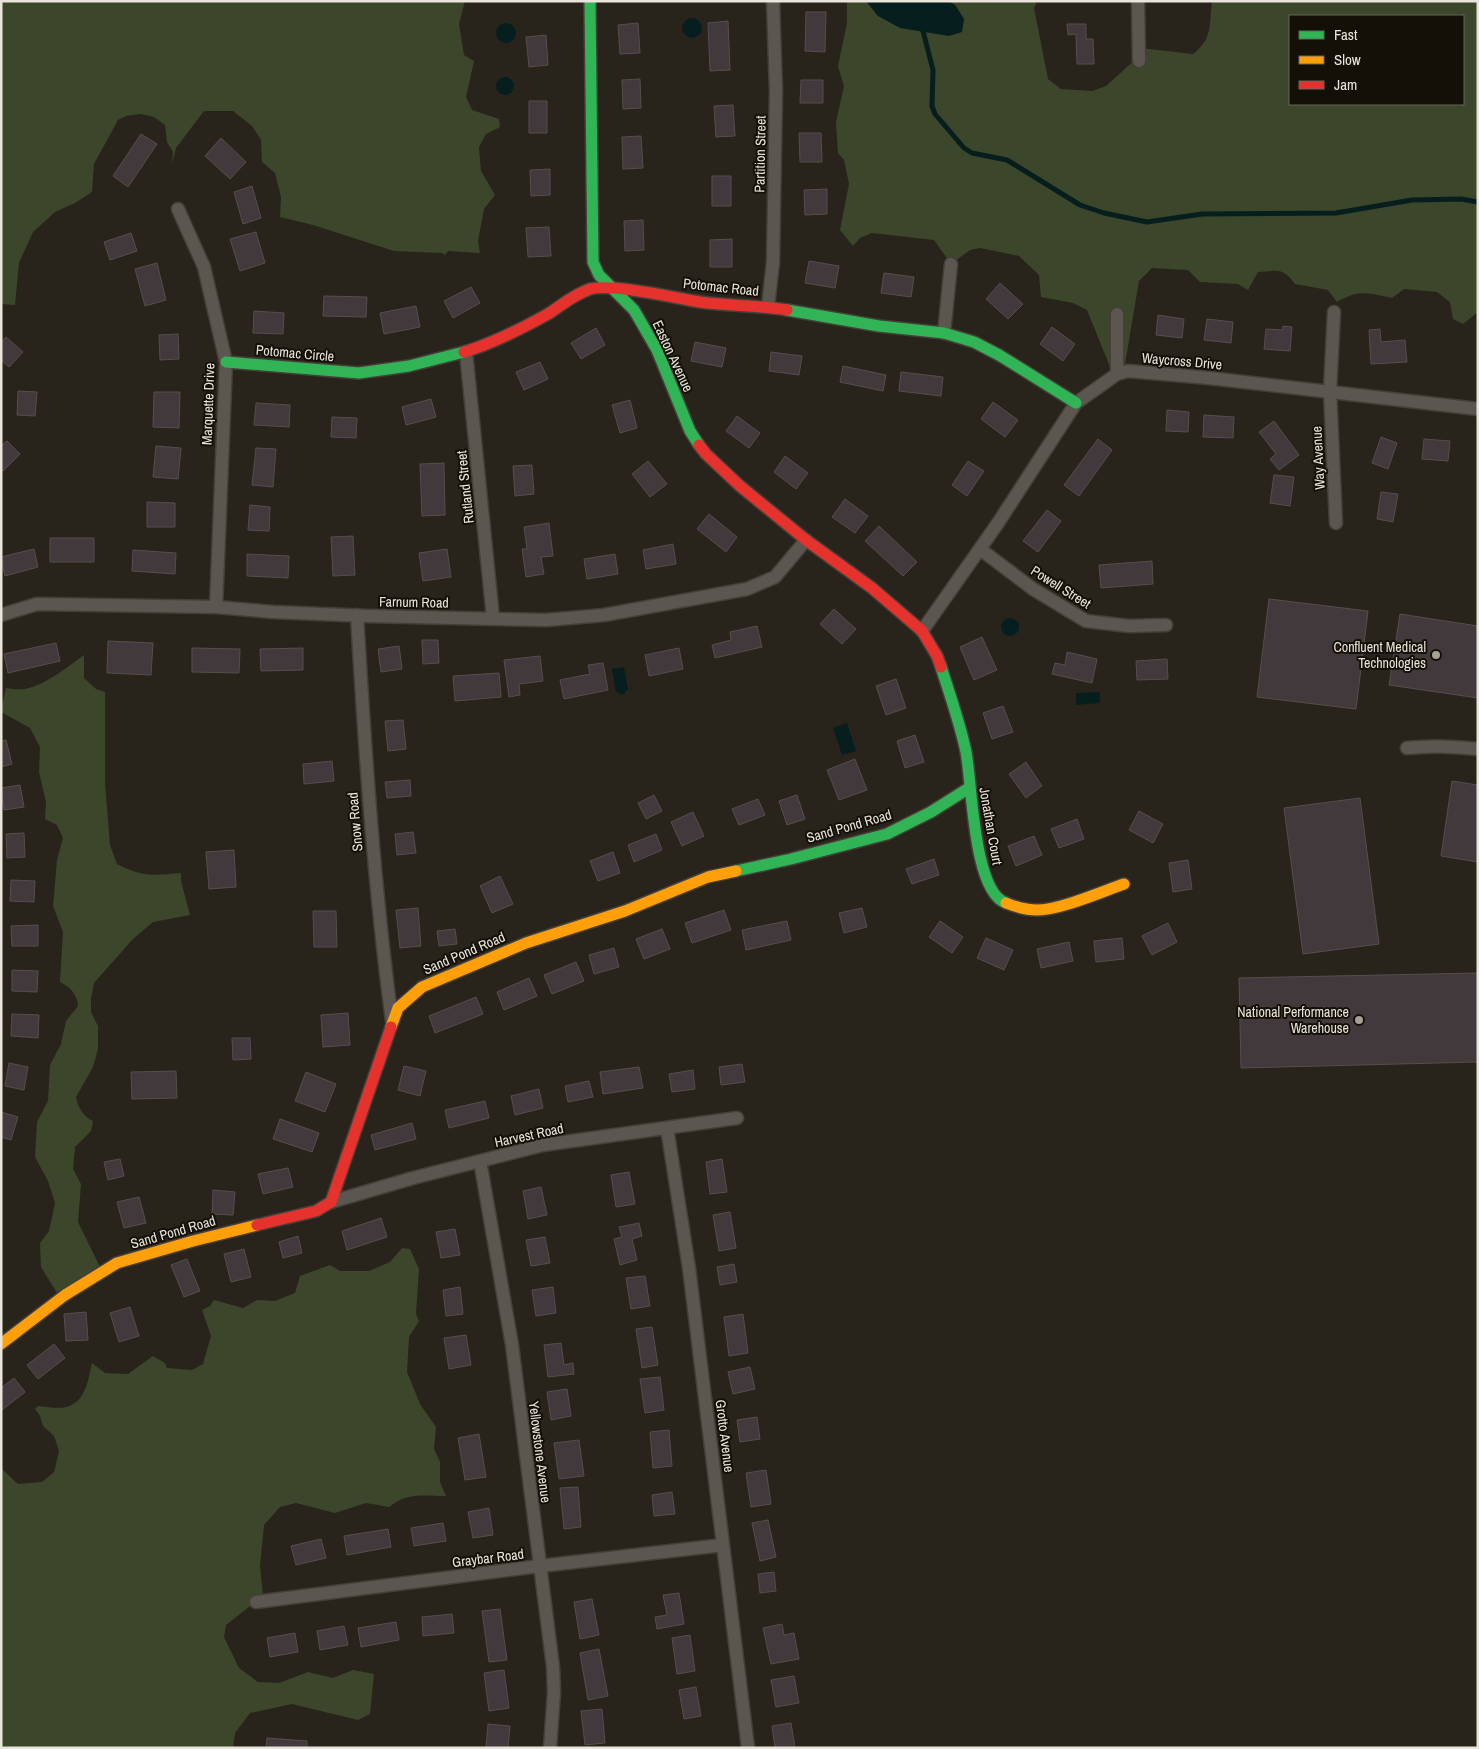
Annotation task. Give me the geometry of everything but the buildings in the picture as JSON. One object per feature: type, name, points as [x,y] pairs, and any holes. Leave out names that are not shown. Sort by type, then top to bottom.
[{"type":"street","name":"Easton Avenue","points":[[590,1],[594,262],[599,275],[634,310],[656,350],[690,431],[706,454],[740,486],[806,540],[872,588],[922,631]]},
{"type":"street","name":"Partition Street","points":[[768,307],[773,262],[776,92],[773,1]]},
{"type":"street","points":[[1138,1],[1139,61]]},
{"type":"street","name":"Marquette Drive","points":[[178,209],[204,267],[226,362],[216,608]]},
{"type":"street","points":[[944,333],[950,264]]},
{"type":"street","name":"Potomac Road","points":[[361,373],[409,366],[466,352],[503,338],[548,313],[572,296],[593,288],[613,288],[702,302],[768,307],[880,326],[944,333],[974,342],[999,355],[1076,403]]},
{"type":"street","name":"Way Avenue","points":[[1334,312],[1330,391],[1336,523]]},
{"type":"street","points":[[922,631],[998,524],[1076,403],[1117,374],[1116,314]]},
{"type":"street","name":"Rutland Street","points":[[466,352],[493,618]]},
{"type":"street","name":"Potomac Circle","points":[[226,362],[361,373]]},
{"type":"street","name":"Waycross Drive","points":[[1117,374],[1128,371],[1330,391],[1478,409]]},
{"type":"street","name":"Farnum Road","points":[[1,616],[37,604],[216,608],[273,612],[546,620],[604,615],[747,589],[775,577],[806,540]]},
{"type":"street","name":"Powell Street","points":[[980,549],[1033,589],[1086,621],[1130,626],[1166,625]]},
{"type":"street","name":"Snow Road","points":[[357,615],[371,838],[380,936],[392,1026]]},
{"type":"street","name":"Jonathan Court","points":[[922,631],[938,656],[966,753],[969,788],[981,864],[990,888],[1002,902],[1019,908],[1037,910],[1055,907],[1124,884]]},
{"type":"street","points":[[1407,748],[1449,745],[1478,749]]},
{"type":"street","name":"Sand Pond Road","points":[[1,1344],[65,1295],[117,1263],[193,1241],[316,1210],[331,1202],[398,1008],[422,987],[526,942],[625,911],[708,876],[791,859],[887,834],[931,812],[969,788]]},
{"type":"street","name":"Harvest Road","points":[[331,1202],[413,1178],[543,1145],[737,1118]]},
{"type":"street","name":"Grotto Avenue","points":[[667,1128],[689,1268],[748,1748]]},
{"type":"street","name":"Yellowstone Avenue","points":[[480,1161],[512,1345],[553,1667],[554,1692],[550,1748]]},
{"type":"street","name":"Graybar Road","points":[[256,1602],[724,1545]]},
{"type":"green space","points":[[1,1],[465,1],[459,24],[464,55],[474,61],[466,97],[472,110],[499,119],[500,127],[486,134],[479,147],[481,171],[495,195],[484,209],[478,241],[480,253],[448,251],[445,255],[442,253],[394,251],[313,225],[280,217],[281,197],[275,173],[262,162],[261,140],[252,126],[233,111],[204,111],[176,148],[172,164],[173,152],[167,142],[165,125],[154,117],[141,114],[126,116],[118,120],[94,164],[92,192],[75,203],[55,212],[33,232],[19,263],[15,305],[1,304]]},
{"type":"green space","points":[[847,1],[866,1],[878,16],[964,19],[955,5],[948,1],[1037,1],[1034,8],[1048,79],[1061,89],[1092,91],[1106,86],[1137,58],[1140,48],[1193,54],[1207,37],[1212,1],[1478,1],[1478,312],[1463,324],[1453,319],[1450,302],[1437,292],[1404,289],[1392,298],[1364,293],[1351,295],[1337,302],[1328,290],[1295,284],[1287,275],[1279,271],[1258,272],[1248,290],[1238,284],[1200,282],[1188,270],[1152,268],[1139,281],[1124,370],[1113,374],[1087,310],[1073,303],[1041,297],[1039,275],[1019,256],[980,248],[970,250],[951,264],[934,240],[872,233],[860,238],[853,246],[840,230],[849,184],[844,160],[838,153],[836,122],[844,86],[838,66],[847,23]]},
{"type":"green space","points":[[84,655],[84,678],[96,689],[105,692],[105,783],[110,845],[117,864],[142,874],[181,873],[181,881],[190,915],[153,922],[133,939],[94,983],[91,1012],[98,1026],[98,1049],[93,1067],[76,1097],[78,1105],[86,1117],[93,1121],[91,1131],[75,1147],[73,1169],[81,1184],[78,1222],[101,1269],[59,1296],[41,1267],[40,1243],[49,1231],[55,1203],[48,1181],[35,1157],[37,1122],[48,1101],[50,1065],[61,1044],[66,1021],[78,1006],[73,992],[60,982],[63,932],[53,906],[57,860],[63,838],[57,825],[45,819],[46,802],[39,772],[40,747],[30,728],[1,712],[1,710],[6,688],[25,689],[33,687],[56,675]]},
{"type":"green space","points":[[402,1248],[410,1249],[419,1269],[416,1314],[419,1321],[409,1337],[407,1372],[420,1404],[436,1427],[434,1449],[440,1462],[440,1482],[446,1496],[409,1497],[389,1507],[366,1503],[335,1513],[296,1503],[280,1507],[264,1525],[260,1566],[263,1596],[226,1625],[224,1637],[239,1668],[258,1682],[279,1683],[308,1672],[333,1678],[353,1670],[374,1674],[370,1714],[358,1720],[292,1704],[250,1713],[235,1733],[233,1748],[1,1748],[1,1468],[18,1484],[42,1482],[54,1472],[59,1451],[54,1436],[43,1426],[40,1416],[35,1409],[38,1406],[67,1407],[78,1400],[85,1389],[92,1363],[105,1373],[128,1374],[153,1356],[165,1363],[167,1368],[192,1370],[203,1364],[211,1336],[202,1310],[210,1306],[214,1300],[243,1308],[257,1300],[275,1301],[295,1293],[300,1276],[330,1265],[340,1271],[369,1271],[390,1262]]},
{"type":"water","points":[[866,1],[948,1],[955,5],[964,19],[962,32],[949,36],[900,28],[878,16]]},
{"type":"water","points":[[692,18],[699,21],[702,28],[699,35],[692,38],[685,35],[682,28],[685,21]]},
{"type":"water","points":[[506,23],[513,26],[516,33],[513,40],[506,43],[499,40],[496,33],[499,26]]},
{"type":"water","points":[[501,77],[509,77],[514,82],[512,93],[501,95],[496,90],[496,82]]},
{"type":"water","points":[[1010,618],[1016,621],[1019,627],[1016,633],[1010,636],[1004,633],[1001,627],[1004,621]]},
{"type":"water","points":[[624,667],[628,690],[625,691],[625,694],[619,695],[619,692],[616,692],[612,669]]},
{"type":"water","points":[[1100,692],[1100,703],[1076,705],[1076,693]]},
{"type":"water","points":[[847,723],[856,751],[842,755],[833,728]]},
{"type":"waterway","points":[[922,27],[933,70],[932,106],[935,114],[964,148],[972,153],[1007,160],[1080,205],[1104,213],[1147,222],[1202,214],[1336,213],[1412,200],[1461,199],[1478,202]]},
{"type":"traffic: fast","points":[[590,1],[593,262],[599,275],[634,310],[657,350],[690,431],[699,445]]},
{"type":"traffic: fast","points":[[787,310],[879,326],[944,333],[974,342],[999,355],[1076,403]]},
{"type":"traffic: fast","points":[[226,362],[359,373],[409,366],[464,352]]},
{"type":"traffic: fast","points":[[941,667],[966,752],[980,858],[995,895],[1006,903]]},
{"type":"traffic: fast","points":[[736,871],[887,834],[931,812],[969,788]]},
{"type":"traffic: slow","points":[[391,1027],[398,1008],[422,987],[526,943],[625,911],[708,877],[736,871]]},
{"type":"traffic: slow","points":[[1006,903],[1029,909],[1046,909],[1069,904],[1124,884]]},
{"type":"traffic: slow","points":[[1,1344],[65,1295],[117,1263],[257,1225]]},
{"type":"traffic: jam","points":[[464,352],[528,325],[578,294],[590,289],[627,289],[700,302],[787,310]]},
{"type":"traffic: jam","points":[[699,445],[740,486],[806,540],[872,588],[922,631],[937,656],[941,667]]},
{"type":"traffic: jam","points":[[257,1225],[316,1211],[331,1202],[391,1027]]},
{"type":"place","name":"Confluent Medical Technologies","points":[[1436,655]]},
{"type":"place","name":"National Performance Warehouse","points":[[1359,1020]]}]
